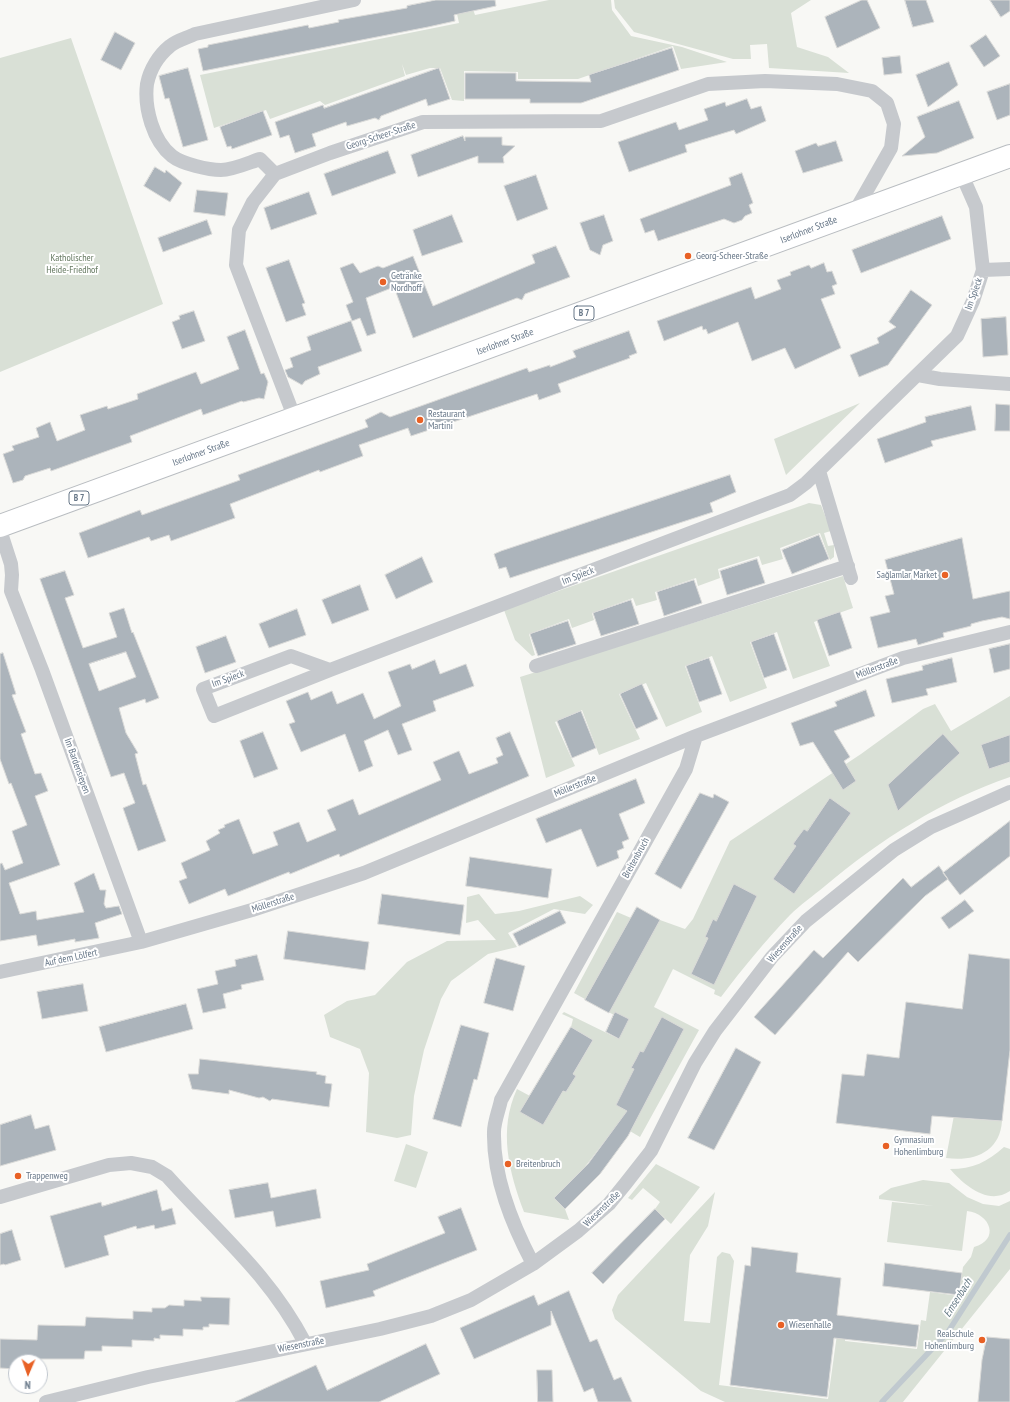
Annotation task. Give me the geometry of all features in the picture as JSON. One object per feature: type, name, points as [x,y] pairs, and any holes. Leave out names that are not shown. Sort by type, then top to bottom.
[{"type":"main road","name":"Iserlohner Straße","points":[[0,526],[295,420],[1010,156]]},
{"type":"street","points":[[295,420],[236,265],[238,230],[253,202],[275,174],[260,160],[222,170],[196,166],[173,157],[159,143],[154,134],[148,102],[147,84],[153,67],[161,56],[172,45],[195,34],[354,0]]},
{"type":"street","name":"Georg-Scheer-Straße","points":[[275,174],[423,122],[601,121],[708,84],[765,81],[837,84],[872,91],[888,103],[894,124],[891,148],[854,213]]},
{"type":"street","name":"Im Spieck","points":[[330,670],[291,656],[203,689],[214,716],[330,670],[790,495],[818,471],[957,336],[973,301],[983,270],[976,207],[962,174]]},
{"type":"street","points":[[983,270],[1010,269]]},
{"type":"street","points":[[918,375],[1010,384]]},
{"type":"street","points":[[536,666],[849,572],[818,471]]},
{"type":"street","name":"Im Bardensiepen","points":[[0,530],[11,564],[12,575],[6,588],[42,670],[141,942]]},
{"type":"street","name":"Möllerstraße","points":[[141,942],[252,910],[364,873],[696,736],[903,658],[1010,632]]},
{"type":"street","name":"Breitenbruch","points":[[533,1264],[518,1234],[498,1174],[494,1132],[501,1100],[686,768],[696,736]]},
{"type":"street","name":"Wiesenstraße","points":[[46,1402],[92,1390],[380,1329],[431,1316],[471,1300],[533,1264],[578,1231],[610,1204],[626,1184],[651,1151],[695,1063],[714,1031],[772,957],[806,921],[894,850],[931,827],[1010,792]]},
{"type":"street","name":"Auf dem Lölfert","points":[[0,972],[141,942]]},
{"type":"street","points":[[0,1197],[109,1165],[131,1163],[152,1167],[167,1176],[261,1275],[289,1314],[305,1344]]},
{"type":"green space","points":[[454,0],[472,6],[475,15],[549,0],[611,0],[612,10],[631,36],[682,47],[727,62],[681,69],[673,46],[578,79],[518,79],[518,72],[464,71],[464,101],[452,100],[440,68],[430,68],[406,75],[402,64],[405,76],[325,105],[320,101],[270,119],[266,110],[214,128],[200,75],[459,23]]},
{"type":"green space","points":[[614,0],[811,0],[791,13],[797,47],[828,57],[849,73],[769,68],[767,44],[750,45],[751,59],[733,59],[634,32],[615,8]]},
{"type":"green space","name":"Katholischer Heide-Friedhof","points":[[71,38],[163,304],[0,372],[0,58]]},
{"type":"green space","points":[[860,403],[786,475],[774,439]]},
{"type":"green space","points":[[809,503],[821,505],[831,531],[824,533],[828,546],[834,545],[834,557],[830,560],[820,533],[780,548],[783,559],[762,565],[759,556],[718,569],[720,578],[698,586],[696,578],[655,592],[657,600],[636,606],[633,598],[592,613],[594,620],[572,628],[569,619],[529,634],[535,655],[532,656],[515,640],[504,610]]},
{"type":"green space","points":[[843,576],[853,608],[814,622],[830,666],[793,679],[777,632],[750,642],[767,688],[730,702],[712,656],[685,666],[702,712],[666,727],[646,683],[619,694],[640,739],[599,755],[582,710],[555,722],[575,766],[546,778],[520,677]]},
{"type":"green space","points":[[1010,696],[1010,777],[985,786],[936,809],[890,837],[846,869],[790,915],[754,955],[721,997],[714,994],[715,990],[673,969],[654,1007],[699,1030],[640,1137],[618,1124],[584,1168],[554,1198],[565,1209],[569,1220],[524,1212],[514,1182],[508,1151],[507,1135],[511,1104],[517,1089],[530,1096],[563,1091],[566,1092],[575,1076],[573,1074],[593,1040],[571,1027],[573,1019],[562,1014],[564,1012],[619,1039],[614,1015],[574,993],[617,912],[631,918],[637,907],[660,920],[685,929],[693,919],[730,841],[861,754],[923,709],[935,704],[951,731]]},
{"type":"green space","points":[[479,894],[495,914],[519,911],[580,896],[593,905],[585,914],[554,909],[508,933],[517,947],[488,954],[451,981],[441,999],[424,1050],[414,1096],[411,1135],[397,1138],[366,1132],[369,1073],[360,1049],[330,1037],[324,1015],[347,1001],[375,995],[407,962],[447,941],[496,940],[478,920],[466,923],[467,897]]},
{"type":"green space","points":[[955,1110],[970,1119],[1002,1121],[1000,1132],[996,1140],[984,1153],[966,1158],[946,1158]]},
{"type":"green space","points":[[406,1144],[428,1152],[416,1188],[394,1181]]},
{"type":"green space","points":[[1004,1147],[1010,1149],[1010,1191],[1002,1195],[993,1196],[977,1192],[969,1187],[950,1169],[966,1168],[979,1164],[992,1157]]},
{"type":"green space","points":[[656,1164],[700,1187],[671,1224],[655,1209],[660,1202],[643,1188],[632,1200],[628,1198]]},
{"type":"green space","points":[[923,1180],[949,1183],[967,1197],[983,1204],[999,1206],[1010,1201],[1010,1269],[903,1402],[725,1402],[701,1391],[615,1319],[612,1310],[618,1295],[715,1192],[708,1226],[690,1255],[684,1321],[710,1323],[717,1257],[722,1252],[730,1254],[734,1261],[719,1385],[828,1399],[839,1320],[846,1321],[845,1341],[917,1349],[921,1320],[926,1321],[930,1292],[959,1296],[963,1267],[971,1257],[974,1247],[982,1244],[990,1233],[987,1222],[982,1217],[967,1211],[962,1251],[887,1242],[892,1202],[934,1206],[879,1199],[879,1196],[891,1188]]},
{"type":"building","points":[[436,0],[495,0],[496,6],[454,15],[455,21],[428,27],[203,71],[198,49],[208,47],[208,45],[308,25],[309,28],[339,22],[338,20],[407,8],[407,6]]},
{"type":"building","points":[[862,0],[867,0],[880,28],[837,48],[825,17]]},
{"type":"building","points":[[905,0],[926,0],[934,22],[913,27]]},
{"type":"building","points":[[990,0],[1010,0],[1010,11],[1001,17]]},
{"type":"building","points":[[115,32],[135,43],[121,70],[101,60]]},
{"type":"building","points":[[986,35],[1000,56],[984,67],[970,46]]},
{"type":"building","points":[[672,48],[679,70],[581,103],[530,103],[530,99],[465,99],[465,73],[516,73],[516,81],[591,82],[589,75]]},
{"type":"building","points":[[900,56],[902,73],[884,75],[882,58]]},
{"type":"building","points":[[949,62],[958,85],[928,107],[916,75]]},
{"type":"building","points":[[188,68],[208,140],[183,147],[169,98],[165,99],[159,76]]},
{"type":"building","points":[[439,68],[450,99],[428,106],[426,99],[381,116],[379,120],[375,118],[347,126],[346,122],[312,134],[316,146],[295,153],[289,135],[280,138],[275,122],[323,105],[324,108]]},
{"type":"building","points":[[1010,84],[1010,115],[997,120],[987,92]]},
{"type":"building","points":[[747,99],[751,109],[761,106],[766,121],[736,134],[734,130],[685,145],[687,152],[629,172],[618,142],[676,122],[679,130],[708,120],[704,109],[725,102],[726,106]]},
{"type":"building","points":[[959,101],[974,138],[937,153],[902,156],[925,137],[917,117]]},
{"type":"building","points":[[263,111],[272,135],[232,149],[231,146],[227,147],[220,127]]},
{"type":"building","points":[[463,136],[465,141],[465,137],[502,137],[502,145],[515,146],[503,157],[504,163],[478,163],[478,156],[418,177],[411,155]]},
{"type":"building","points":[[836,141],[843,161],[803,173],[795,151],[816,143],[818,146]]},
{"type":"building","points":[[388,151],[396,173],[332,196],[324,174]]},
{"type":"building","points":[[155,167],[165,173],[166,170],[182,183],[170,202],[144,186]]},
{"type":"building","points":[[742,173],[753,203],[749,205],[752,213],[745,216],[742,220],[734,223],[724,219],[658,241],[654,230],[645,233],[640,219],[731,185],[729,178]]},
{"type":"building","points":[[536,175],[548,209],[517,221],[504,186]]},
{"type":"building","points":[[197,190],[228,193],[225,216],[194,212]]},
{"type":"building","points":[[309,192],[317,214],[271,230],[264,208]]},
{"type":"building","points":[[452,215],[463,242],[422,256],[413,230]]},
{"type":"building","points":[[604,215],[613,241],[603,245],[600,255],[590,250],[580,223]]},
{"type":"building","points":[[942,216],[951,239],[861,273],[852,250]]},
{"type":"building","points":[[207,220],[212,234],[163,252],[158,238]]},
{"type":"building","points":[[556,246],[570,277],[525,294],[522,300],[517,298],[413,338],[394,287],[366,298],[376,333],[367,336],[360,318],[352,321],[346,305],[353,302],[340,268],[353,263],[360,273],[378,266],[383,268],[413,256],[433,306],[535,263],[532,255]]},
{"type":"building","points":[[289,260],[305,303],[302,304],[306,315],[286,322],[266,268]]},
{"type":"building","points":[[824,263],[827,272],[832,271],[837,284],[832,286],[835,294],[821,299],[841,348],[795,369],[785,348],[752,361],[738,322],[708,334],[706,329],[703,330],[702,326],[664,341],[657,321],[751,287],[755,299],[781,289],[777,280],[791,275],[790,272],[809,265],[811,268]]},
{"type":"building","points":[[911,290],[932,305],[888,365],[859,377],[850,355],[879,343],[877,338],[896,327],[889,322]]},
{"type":"building","points":[[194,311],[205,341],[182,349],[172,322],[180,319],[179,316]]},
{"type":"building","points":[[1006,317],[1008,355],[983,357],[981,319]]},
{"type":"building","points":[[351,321],[362,351],[318,367],[320,374],[305,381],[302,385],[288,377],[285,370],[293,367],[290,358],[311,350],[307,337]]},
{"type":"building","points":[[245,330],[261,374],[264,373],[268,382],[264,399],[259,398],[242,401],[203,415],[201,409],[130,436],[132,442],[51,471],[50,468],[25,476],[23,480],[13,483],[3,454],[14,450],[12,446],[39,437],[36,428],[50,422],[57,441],[85,430],[80,415],[107,406],[108,409],[138,399],[137,394],[196,372],[201,384],[239,369],[227,337]]},
{"type":"building","points":[[629,331],[637,353],[629,356],[630,358],[558,384],[561,392],[539,400],[537,394],[411,436],[408,428],[359,445],[363,456],[320,472],[319,470],[230,504],[235,518],[171,541],[169,535],[151,541],[149,537],[88,558],[79,533],[140,510],[142,515],[240,480],[238,475],[368,427],[365,420],[381,412],[390,417],[527,368],[529,372],[550,365],[550,367],[576,357],[573,351]]},
{"type":"building","points":[[996,404],[1010,405],[1010,431],[995,431]]},
{"type":"building","points":[[971,406],[976,430],[931,441],[933,446],[885,463],[877,439],[926,422],[925,417]]},
{"type":"building","points":[[730,475],[736,492],[710,503],[713,512],[510,578],[506,567],[499,569],[494,554],[501,551]]},
{"type":"building","points":[[819,535],[829,559],[792,574],[782,550]]},
{"type":"building","points":[[962,538],[973,599],[1010,591],[1010,619],[1002,617],[971,624],[971,626],[943,633],[944,637],[918,645],[916,639],[878,648],[870,617],[890,612],[885,596],[894,594],[885,560]]},
{"type":"building","points":[[422,557],[433,582],[396,599],[385,575]]},
{"type":"building","points":[[757,559],[765,583],[727,595],[720,571]]},
{"type":"building","points":[[65,571],[74,595],[65,598],[83,648],[117,637],[109,613],[124,608],[132,633],[133,632],[159,698],[146,703],[145,699],[119,708],[126,733],[138,753],[135,754],[143,785],[146,784],[166,841],[138,851],[123,808],[135,803],[124,773],[111,777],[40,579]],"holes":[[[126,652],[136,677],[99,691],[89,664]]]},
{"type":"building","points":[[694,580],[702,603],[664,616],[657,592]]},
{"type":"building","points":[[360,585],[369,610],[332,624],[322,600]]},
{"type":"building","points":[[631,600],[639,624],[601,636],[593,613]]},
{"type":"building","points":[[297,609],[306,635],[269,648],[259,624]]},
{"type":"building","points":[[840,612],[852,648],[829,656],[817,620]]},
{"type":"building","points":[[568,621],[576,644],[538,656],[530,634]]},
{"type":"building","points":[[774,634],[787,670],[764,678],[751,642]]},
{"type":"building","points":[[226,636],[236,662],[205,673],[196,647]]},
{"type":"building","points":[[1010,644],[1010,669],[994,673],[989,649]]},
{"type":"building","points":[[3,653],[16,694],[12,695],[26,732],[21,734],[35,774],[41,773],[48,791],[35,796],[60,865],[9,883],[20,914],[36,911],[37,920],[84,912],[74,883],[94,873],[100,890],[106,890],[104,904],[106,908],[119,906],[122,914],[95,923],[99,938],[75,942],[75,939],[38,946],[36,935],[0,941],[0,864],[2,863],[5,870],[23,863],[12,831],[27,825],[0,759],[0,654]]},
{"type":"building","points":[[709,658],[722,694],[699,702],[686,666]]},
{"type":"building","points":[[952,658],[957,682],[926,689],[928,695],[892,703],[886,679],[923,670],[922,666]]},
{"type":"building","points":[[435,660],[440,674],[466,664],[474,686],[433,701],[436,711],[402,724],[412,750],[398,755],[388,730],[364,741],[373,766],[359,772],[345,734],[301,752],[289,724],[295,722],[286,701],[308,692],[311,700],[332,691],[337,704],[363,693],[374,719],[401,706],[388,672],[410,664],[412,669]]},
{"type":"building","points":[[642,684],[658,719],[636,729],[620,694]]},
{"type":"building","points":[[866,690],[875,716],[834,731],[850,757],[844,761],[856,781],[843,790],[813,742],[800,746],[791,723],[837,706],[835,702]]},
{"type":"building","points":[[581,711],[596,748],[572,758],[557,721]]},
{"type":"building","points":[[263,732],[278,769],[254,778],[240,741]]},
{"type":"building","points":[[510,732],[529,776],[340,857],[339,854],[290,874],[289,872],[228,896],[225,889],[189,904],[179,881],[187,878],[181,863],[210,850],[206,841],[220,833],[218,830],[225,827],[224,825],[239,819],[253,854],[278,845],[273,832],[299,822],[307,842],[336,830],[327,810],[353,799],[359,815],[441,780],[433,762],[459,751],[469,774],[498,763],[496,758],[503,755],[496,738]]},
{"type":"building","points":[[943,734],[960,753],[898,811],[888,785]]},
{"type":"building","points":[[1010,735],[1010,762],[989,769],[981,745]]},
{"type":"building","points":[[636,779],[645,803],[619,814],[629,839],[622,842],[624,848],[617,851],[619,858],[597,867],[581,829],[546,843],[536,819]]},
{"type":"building","points":[[700,793],[713,798],[714,794],[729,802],[681,889],[655,874]]},
{"type":"building","points":[[830,798],[851,813],[794,894],[773,879],[796,846],[793,844],[804,829],[807,831]]},
{"type":"building","points":[[1010,821],[1010,856],[960,895],[943,873]]},
{"type":"building","points":[[470,857],[552,869],[548,898],[466,886]]},
{"type":"building","points":[[939,866],[948,879],[925,896],[858,962],[848,952],[775,1035],[754,1017],[814,950],[823,958],[903,878],[911,887]]},
{"type":"building","points":[[734,884],[757,896],[714,985],[691,974],[708,938],[705,937],[713,919],[716,921]]},
{"type":"building","points":[[382,894],[464,905],[460,935],[378,924]]},
{"type":"building","points":[[965,900],[974,911],[949,929],[941,918]]},
{"type":"building","points":[[637,907],[660,920],[609,1013],[585,1000]]},
{"type":"building","points":[[560,911],[566,923],[519,946],[513,934]]},
{"type":"building","points":[[288,931],[369,942],[365,970],[284,959]]},
{"type":"building","points":[[969,954],[1010,959],[1010,1050],[1002,1121],[932,1116],[930,1134],[836,1123],[842,1074],[864,1076],[867,1054],[899,1058],[906,1002],[962,1009]]},
{"type":"building","points":[[257,955],[264,980],[241,985],[242,989],[223,994],[226,1008],[203,1013],[197,989],[218,984],[215,971],[236,966],[235,960]]},
{"type":"building","points":[[496,958],[525,966],[513,1011],[484,1003]]},
{"type":"building","points":[[83,984],[88,1011],[42,1019],[37,992]]},
{"type":"building","points":[[186,1004],[193,1029],[106,1052],[99,1027]]},
{"type":"building","points":[[615,1012],[629,1019],[619,1039],[606,1032]]},
{"type":"building","points":[[662,1017],[684,1029],[628,1136],[600,1174],[565,1209],[554,1198],[588,1164],[627,1111],[616,1105],[634,1069],[631,1068],[640,1051],[643,1052]]},
{"type":"building","points":[[461,1025],[489,1033],[477,1080],[474,1079],[461,1127],[433,1119]]},
{"type":"building","points":[[571,1027],[593,1040],[573,1074],[576,1076],[566,1092],[563,1091],[543,1125],[520,1112]]},
{"type":"building","points":[[736,1048],[761,1062],[714,1150],[688,1138]]},
{"type":"building","points":[[200,1059],[317,1072],[316,1074],[326,1076],[325,1083],[332,1084],[329,1107],[272,1099],[270,1101],[263,1097],[259,1098],[229,1090],[229,1094],[192,1089],[188,1074],[198,1074]]},
{"type":"building","points":[[31,1115],[35,1129],[49,1125],[56,1150],[0,1166],[0,1125]]},
{"type":"building","points":[[268,1183],[271,1198],[316,1189],[321,1218],[276,1227],[273,1211],[235,1218],[229,1190]]},
{"type":"building","points":[[157,1190],[162,1211],[172,1208],[176,1224],[155,1229],[154,1225],[137,1229],[136,1226],[104,1236],[109,1255],[65,1268],[50,1216],[101,1202],[102,1206]]},
{"type":"building","points":[[461,1208],[477,1250],[373,1291],[375,1296],[326,1308],[320,1281],[369,1270],[367,1264],[445,1233],[438,1217]]},
{"type":"building","points":[[655,1209],[665,1219],[603,1284],[592,1273]]},
{"type":"building","points":[[12,1230],[21,1260],[0,1265],[0,1234]]},
{"type":"building","name":"Wiesenhalle","points":[[752,1247],[798,1253],[796,1272],[841,1278],[837,1315],[919,1325],[916,1347],[834,1338],[827,1397],[730,1385],[745,1265],[750,1266]]},
{"type":"building","points":[[885,1263],[962,1273],[959,1295],[883,1286]]},
{"type":"building","points":[[569,1291],[590,1342],[597,1339],[614,1380],[621,1377],[632,1402],[598,1402],[593,1388],[584,1392],[551,1311],[551,1325],[474,1359],[460,1328],[534,1295],[538,1305]]},
{"type":"building","points":[[201,1297],[230,1298],[229,1325],[209,1324],[209,1327],[203,1327],[203,1330],[183,1329],[183,1336],[160,1335],[160,1339],[154,1338],[154,1341],[132,1340],[132,1347],[102,1346],[102,1351],[85,1351],[84,1359],[48,1359],[48,1354],[8,1354],[8,1368],[0,1368],[0,1339],[37,1340],[38,1325],[85,1326],[86,1317],[133,1319],[133,1311],[152,1312],[152,1308],[165,1308],[169,1305],[184,1306],[184,1300],[201,1301]]},
{"type":"building","name":"Realschule Hohenlimburg","points":[[987,1337],[1010,1339],[1010,1402],[978,1402],[982,1360]]},
{"type":"building","points":[[426,1344],[440,1374],[379,1402],[235,1402],[316,1365],[327,1390]]},
{"type":"building","points":[[537,1370],[552,1370],[553,1402],[538,1402]]},
{"type":"waterway","name":"Emsenbach","points":[[882,1402],[948,1332],[1010,1235]]},
{"type":"place","name":"Georg-Scheer-Straße","points":[[688,256]]},
{"type":"place","name":"Getränke Nordhoff","points":[[383,282]]},
{"type":"place","name":"Restaurant Martini","points":[[420,420]]},
{"type":"place","name":"Sağlamlar Market","points":[[945,575]]},
{"type":"place","name":"Gymnasium Hohenlimburg","points":[[886,1146]]},
{"type":"place","name":"Breitenbruch","points":[[508,1164]]},
{"type":"place","name":"Trappenweg","points":[[18,1176]]},
{"type":"place","name":"Wiesenhalle","points":[[781,1325]]},
{"type":"place","name":"Realschule Hohenlimburg","points":[[982,1340]]}]
